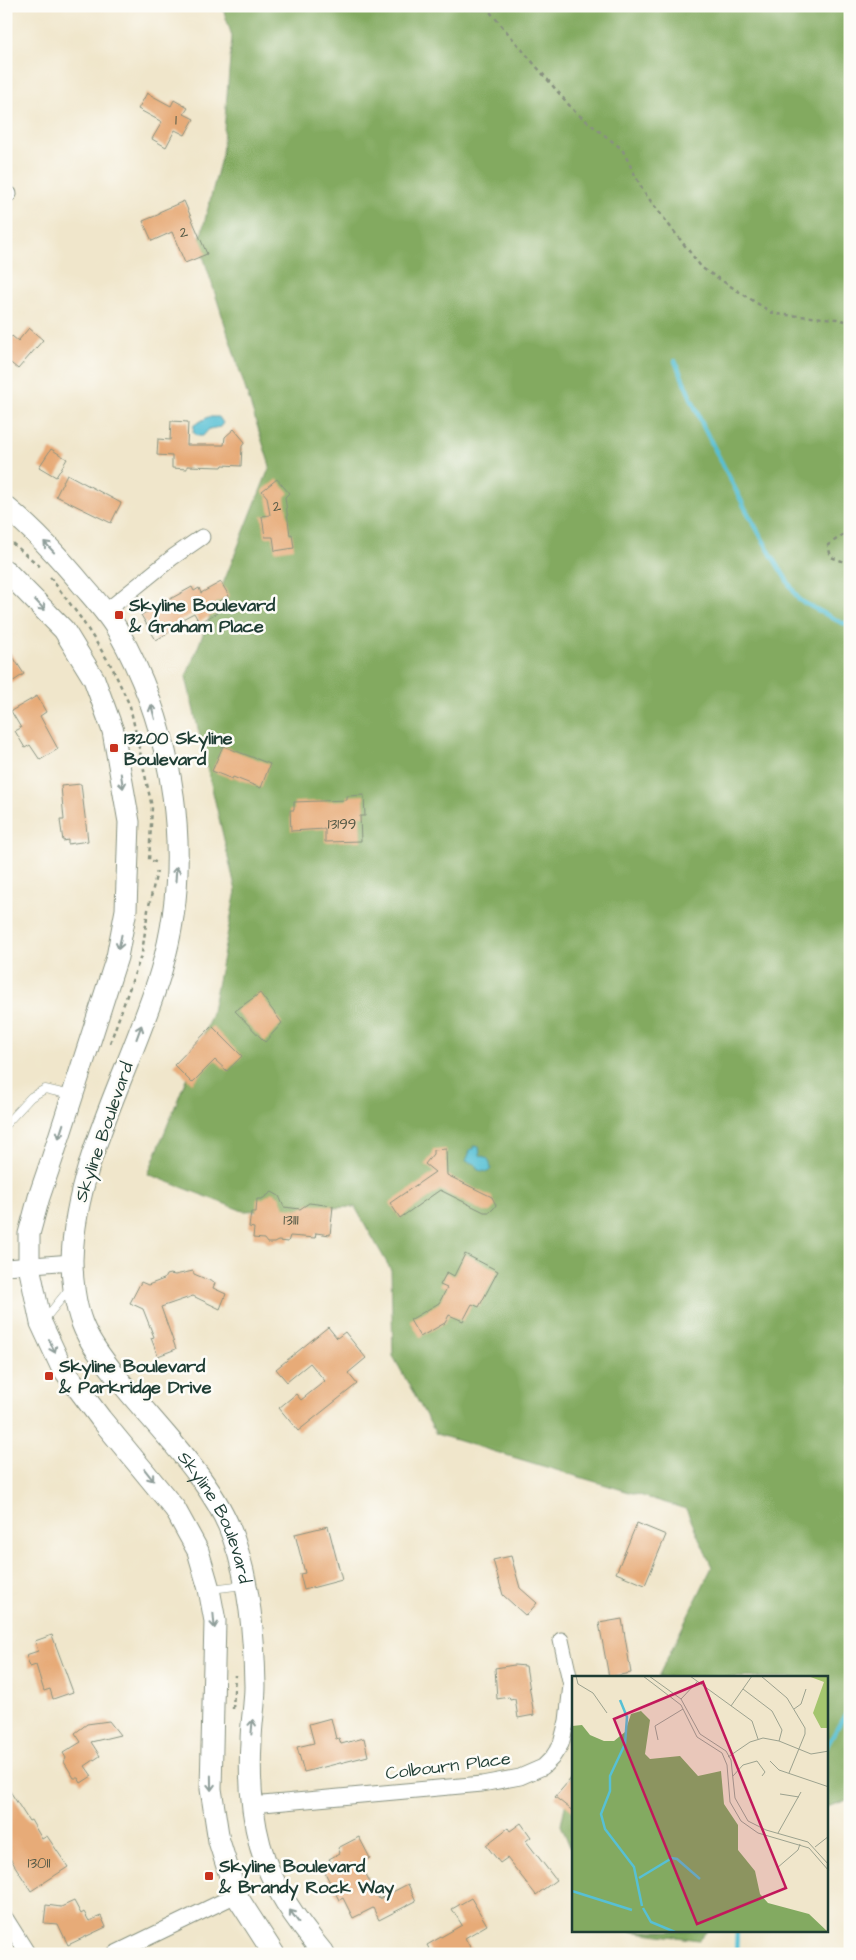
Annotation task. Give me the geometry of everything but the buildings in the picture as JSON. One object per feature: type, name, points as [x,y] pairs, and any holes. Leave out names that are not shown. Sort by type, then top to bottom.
[{"type":"main road","name":"Skyline Boulevard","points":[[6,507],[48,545],[118,630],[149,698],[174,798],[178,846],[169,938],[161,971],[84,1180],[77,1208],[73,1272],[79,1317],[87,1335],[125,1389],[185,1458],[207,1487],[232,1535],[246,1585],[252,1623],[255,1689],[251,1742],[252,1805],[260,1847],[287,1905],[324,1954]]},
{"type":"main road","name":"Skyline Boulevard","points":[[6,571],[64,630],[94,680],[114,731],[128,822],[126,910],[116,957],[73,1096],[39,1197],[30,1234],[29,1266],[41,1323],[61,1366],[101,1419],[175,1509],[198,1551],[209,1589],[215,1621],[211,1789],[219,1842],[236,1895],[274,1954]]},
{"type":"street","points":[[105,612],[173,557],[202,537]]},
{"type":"street","points":[[6,1267],[29,1266],[73,1272]]},
{"type":"street","name":"Colbourn Place","points":[[252,1805],[482,1784],[520,1777],[543,1767],[552,1758],[561,1744],[567,1721],[571,1685],[561,1640]]},
{"type":"street","points":[[114,1954],[236,1895]]},
{"type":"street","points":[[6,1919],[28,1954]]},
{"type":"lane","points":[[6,1124],[31,1097],[45,1089],[73,1096]]},
{"type":"lane","points":[[41,1323],[73,1272]]},
{"type":"lane","points":[[209,1589],[246,1585]]},
{"type":"path","points":[[485,6],[574,112],[622,149],[642,190],[702,268],[774,314],[837,319],[850,322]]},
{"type":"path","points":[[850,530],[828,545],[831,558],[850,564]]},
{"type":"path","points":[[6,538],[45,570],[80,617],[112,667],[130,706],[152,807],[148,860],[159,863],[148,910],[142,953],[113,1036],[106,1050]]},
{"type":"green space","points":[[222,6],[850,6],[850,1799],[828,1807],[828,1676],[658,1676],[712,1567],[686,1509],[436,1434],[393,1356],[391,1270],[355,1207],[243,1211],[148,1174],[211,1016],[236,891],[186,677],[270,466],[199,243],[222,154],[232,36]]},
{"type":"green space","points":[[572,1773],[572,1852],[561,1825]]},
{"type":"green space","points":[[637,1932],[706,1932],[699,1940]]},
{"type":"water","points":[[208,417],[219,417],[223,423],[220,427],[209,429],[203,436],[198,436],[193,432],[194,425]]},
{"type":"water","points":[[473,1146],[479,1147],[480,1155],[489,1161],[491,1169],[488,1172],[478,1170],[475,1164],[466,1161],[471,1149],[474,1149]]},
{"type":"waterway","points":[[675,361],[704,428],[745,508],[799,600],[842,623],[850,624]]},
{"type":"waterway","points":[[828,1744],[850,1709]]},
{"type":"waterway","points":[[736,1954],[737,1932]]},
{"type":"place","name":"Skyline Boulevard & Graham Place","points":[[119,615]]},
{"type":"place","name":"13200 Skyline Boulevard","points":[[114,748]]},
{"type":"place","name":"Skyline Boulevard & Parkridge Drive","points":[[49,1376]]},
{"type":"place","name":"Skyline Boulevard & Brandy Rock Way","points":[[209,1876]]}]
